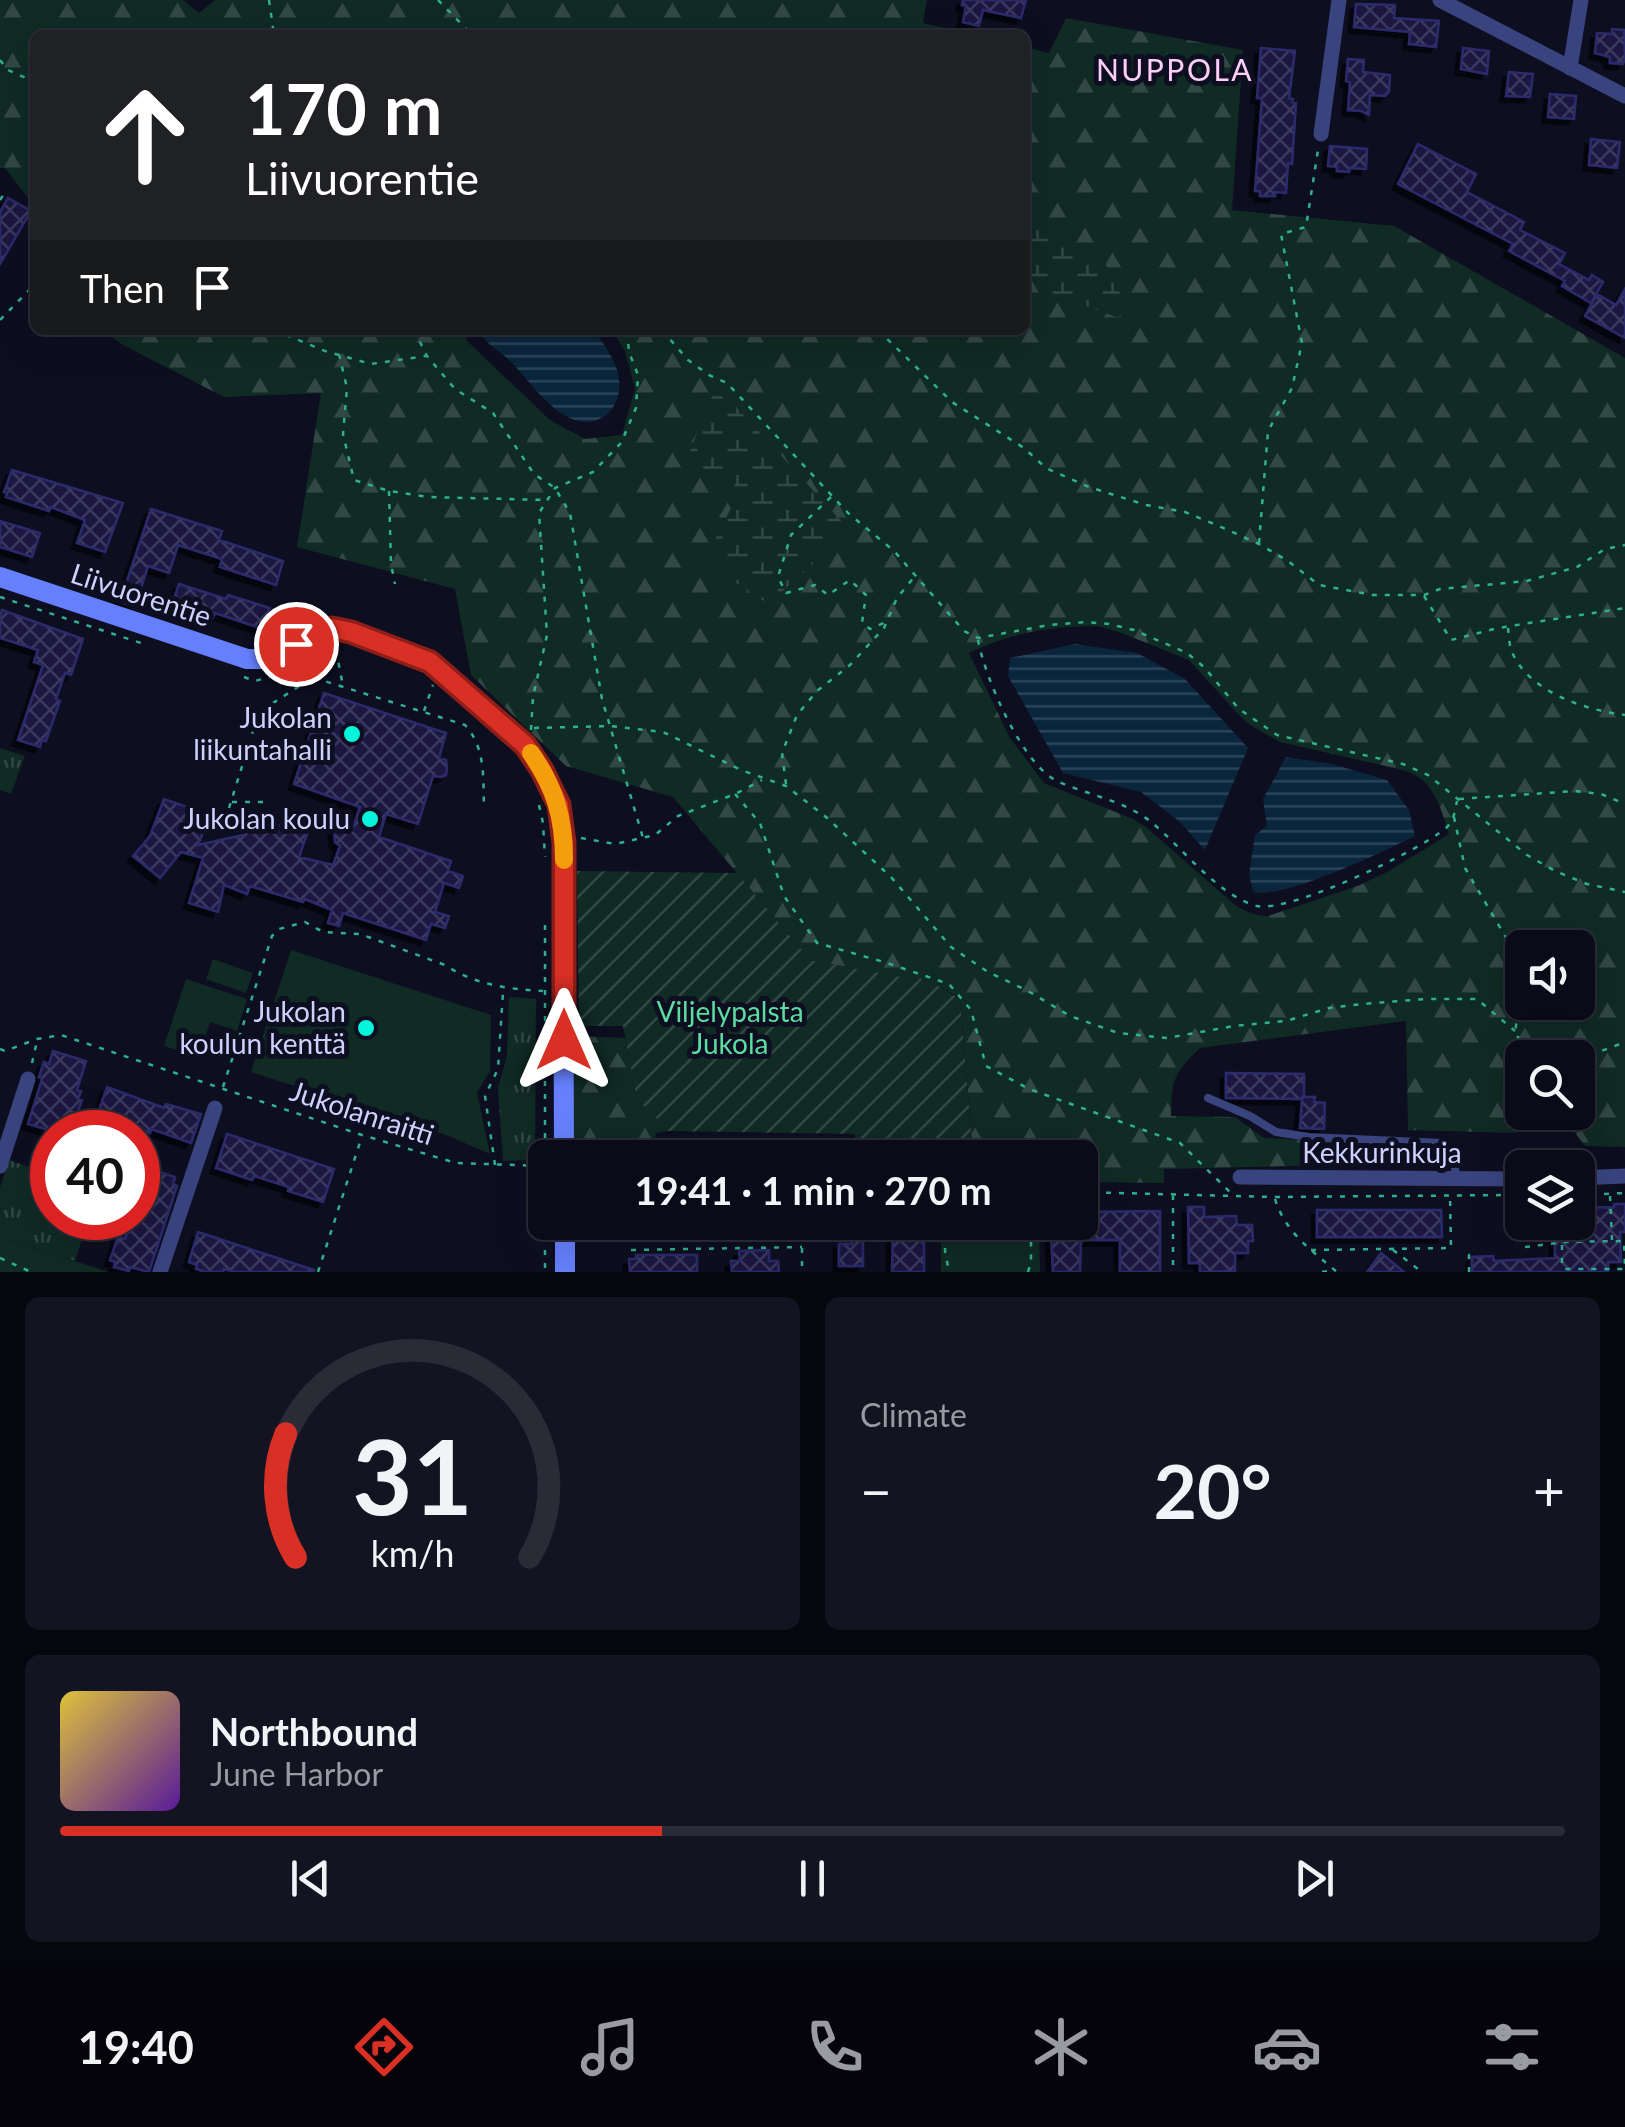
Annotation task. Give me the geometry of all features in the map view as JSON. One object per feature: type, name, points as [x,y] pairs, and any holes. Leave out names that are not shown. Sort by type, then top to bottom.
[{"type":"street","points":[[1321,134],[1340,0]]},
{"type":"street","points":[[1440,0],[1625,96]]},
{"type":"street","points":[[1570,68],[1581,0]]},
{"type":"street","name":"Liivuorentie","points":[[0,577],[247,660],[269,658],[322,630],[351,632],[430,662],[525,745],[559,805],[563,828],[564,1140]]},
{"type":"street","points":[[0,1166],[28,1079]]},
{"type":"street","points":[[160,1272],[216,1108]]},
{"type":"street","points":[[1595,1177],[1625,1176]]},
{"type":"street","name":"Kekkurinkuja","points":[[1240,1178],[1457,1187],[1505,1181]]},
{"type":"street","points":[[564,1240],[565,1272]]},
{"type":"lane","points":[[1208,1098],[1276,1132],[1442,1143],[1454,1156],[1457,1187]]},
{"type":"path","points":[[268,0],[273,30]]},
{"type":"path","points":[[438,0],[467,30]]},
{"type":"path","points":[[0,60],[8,70],[30,80]]},
{"type":"path","points":[[1259,544],[1268,432],[1292,388],[1302,344],[1282,234],[1306,227],[1321,134]]},
{"type":"path","points":[[0,200],[4,194]]},
{"type":"path","points":[[0,320],[30,289]]},
{"type":"path","points":[[288,335],[371,364],[427,356]]},
{"type":"path","points":[[416,335],[427,356],[455,389],[492,413],[534,474],[555,488],[570,513],[602,699],[643,838]]},
{"type":"path","points":[[627,335],[628,352],[638,375],[636,408],[622,443],[593,472],[555,488],[540,514],[547,635],[532,728],[610,726],[663,732],[740,770],[786,786],[826,817],[891,878],[951,948],[1070,1016],[1118,1033],[1167,1038],[1286,1022],[1330,1008],[1426,999],[1477,999],[1515,1031],[1519,1040]]},
{"type":"path","points":[[666,335],[688,360],[727,383],[848,513],[894,551],[964,631],[978,638],[1086,622],[1134,630],[1187,653],[1239,709],[1276,735],[1403,764],[1428,776],[1526,855],[1587,884],[1625,892]]},
{"type":"path","points":[[883,335],[952,402],[1024,448],[1046,468],[1089,487],[1146,505],[1185,512],[1259,544],[1319,585],[1373,595],[1424,595],[1440,589],[1527,581],[1577,567],[1605,549],[1625,547]]},
{"type":"path","points":[[339,354],[347,388],[343,434],[354,480],[428,497],[547,500]]},
{"type":"path","points":[[389,490],[395,584]]},
{"type":"path","points":[[832,496],[791,535],[778,577],[786,593],[815,586],[828,596],[850,580],[866,595],[862,623],[870,629],[886,622]]},
{"type":"path","points":[[786,786],[782,753],[797,715],[817,691],[850,665],[886,622],[897,598],[916,575]]},
{"type":"path","points":[[1424,595],[1452,640],[1625,608]]},
{"type":"path","points":[[1508,627],[1510,650],[1526,675],[1593,710],[1625,715]]},
{"type":"path","points":[[978,638],[996,695],[1039,768],[1054,780],[1134,810],[1210,877],[1238,898],[1261,907],[1358,878],[1400,857],[1447,827],[1458,799]]},
{"type":"path","points":[[312,655],[335,648],[343,650]]},
{"type":"path","points":[[335,648],[344,686]]},
{"type":"path","points":[[300,662],[288,669],[465,725],[482,759],[484,808]]},
{"type":"path","points":[[228,808],[258,712],[313,677]]},
{"type":"path","points":[[424,712],[431,680]]},
{"type":"path","points":[[563,828],[586,841],[614,844],[656,835],[678,816],[764,778]]},
{"type":"path","points":[[1458,799],[1575,791],[1601,794],[1625,804]]},
{"type":"path","points":[[735,794],[760,823],[784,896],[817,944],[949,984],[971,1010],[986,1066],[1030,1088],[1180,1143],[1234,1196]]},
{"type":"path","points":[[537,796],[545,860]]},
{"type":"path","points":[[231,802],[263,802]]},
{"type":"path","points":[[1454,817],[1466,868],[1508,941],[1517,968],[1515,1031]]},
{"type":"path","points":[[545,916],[545,1140]]},
{"type":"path","points":[[222,1088],[272,936],[305,922],[323,932],[360,934],[503,989],[545,991]]},
{"type":"path","points":[[496,1166],[485,1096],[498,1069],[503,989]]},
{"type":"path","name":"Jukolanraitti","points":[[0,1049],[5,1051],[61,1035],[456,1164],[528,1166]]},
{"type":"path","points":[[28,1079],[37,1039]]},
{"type":"path","points":[[239,1040],[259,1046]]},
{"type":"path","points":[[1595,1053],[1625,1042]]},
{"type":"path","points":[[318,1272],[362,1135]]},
{"type":"path","points":[[1311,1250],[1452,1248],[1450,1196],[1457,1187]]},
{"type":"path","name":"Kekkurinkuja","points":[[1457,1187],[1505,1193]]},
{"type":"path","points":[[1098,1193],[1450,1196]]},
{"type":"path","points":[[1595,1194],[1625,1193]]},
{"type":"path","points":[[1610,1194],[1612,1242]]},
{"type":"path","points":[[1173,1195],[1173,1272]]},
{"type":"path","points":[[1274,1197],[1280,1218],[1336,1271]]},
{"type":"path","points":[[545,1240],[545,1272]]},
{"type":"path","points":[[715,1240],[715,1249]]},
{"type":"path","points":[[802,1240],[802,1272]]},
{"type":"path","points":[[945,1240],[948,1272]]},
{"type":"path","points":[[1028,1272],[1031,1240]]},
{"type":"path","points":[[1525,1247],[1562,1243],[1624,1241],[1625,1269],[1561,1270],[1562,1243]]},
{"type":"path","points":[[631,1250],[802,1247]]},
{"type":"path","points":[[1392,1249],[1422,1272]]},
{"type":"path","points":[[1468,1272],[1469,1255],[1476,1251]]},
{"type":"path","points":[[0,1258],[31,1272]]},
{"type":"path","points":[[1322,1272],[1336,1271]]},
{"type":"green space","points":[[0,0],[183,0],[199,13],[215,0],[927,0],[923,23],[953,30],[30,30],[30,200],[5,168],[0,168]]},
{"type":"green space","points":[[1066,18],[1243,50],[1232,210],[1394,226],[1625,358],[1625,1147],[1585,1146],[1573,1130],[1595,1130],[1595,1040],[1505,1040],[1505,1130],[1518,1130],[1516,1133],[1408,1130],[1406,1021],[1200,1048],[1176,1078],[1171,1116],[1235,1117],[1264,1138],[1345,1142],[1334,1165],[1164,1169],[1164,1183],[1098,1182],[1098,1140],[972,1140],[960,998],[933,983],[810,960],[673,797],[566,766],[471,675],[455,589],[297,547],[321,393],[224,397],[110,335],[466,335],[466,340],[550,420],[585,439],[622,435],[635,389],[625,351],[615,335],[1030,335],[1030,48],[1049,53]],"holes":[[[1097,626],[1189,660],[1250,725],[1280,742],[1414,774],[1434,795],[1449,834],[1360,885],[1268,916],[1255,914],[1235,905],[1146,827],[1044,783],[1010,738],[969,653],[1031,632]]]},
{"type":"green space","points":[[1030,227],[1052,229],[1102,257],[1124,301],[1119,318],[1054,294],[1030,277]]},
{"type":"green space","points":[[715,393],[727,397],[843,523],[834,545],[768,604],[723,574],[710,550],[738,494],[732,478],[708,473],[690,452],[707,404]]},
{"type":"green space","points":[[0,748],[25,756],[11,794],[0,790]]},
{"type":"green space","name":"Viljelypalsta Jukola","points":[[577,871],[737,873],[810,960],[933,983],[960,999],[972,1140],[855,1140],[855,1134],[668,1131],[669,1123],[652,1117],[636,1095],[623,1026],[579,1026]]},
{"type":"green space","name":"Jukolan koulun kenttä","points":[[291,950],[491,1015],[490,1071],[477,1093],[490,1154],[446,1135],[251,1072]]},
{"type":"green space","points":[[213,959],[253,973],[246,993],[206,979]]},
{"type":"green space","points":[[186,979],[247,999],[237,1031],[210,1022],[199,1057],[164,1046]]},
{"type":"green space","points":[[509,997],[536,999],[535,1140],[528,1140],[528,1160],[503,1161],[498,1088],[507,1056]]},
{"type":"green space","points":[[575,1036],[625,1038],[636,1095],[669,1123],[668,1131],[656,1133],[654,1140],[573,1140]]},
{"type":"green space","points":[[9,1160],[30,1167],[30,1240],[82,1240],[75,1261],[0,1237],[0,1187]]},
{"type":"green space","points":[[0,1237],[109,1272],[0,1272]]},
{"type":"green space","points":[[941,1240],[1039,1240],[1040,1272],[941,1272]]},
{"type":"water","points":[[482,335],[597,335],[617,370],[618,395],[614,405],[600,419],[589,422],[566,416]]},
{"type":"water","points":[[1075,644],[1137,653],[1185,679],[1248,748],[1205,850],[1179,821],[1141,792],[1063,773],[1008,676],[1010,658]]},
{"type":"water","points":[[1286,757],[1332,764],[1387,780],[1409,810],[1415,836],[1308,882],[1286,889],[1253,891],[1249,875],[1255,835],[1267,826],[1263,799]]},
{"type":"building","points":[[963,0],[1026,0],[1021,18],[983,10],[979,26],[963,22]]},
{"type":"building","points":[[1356,4],[1395,5],[1394,18],[1439,21],[1436,47],[1409,44],[1410,32],[1354,27]]},
{"type":"building","points":[[1612,29],[1624,30],[1623,64],[1610,63],[1610,57],[1595,53],[1597,33],[1612,34]]},
{"type":"building","points":[[1261,48],[1295,51],[1289,98],[1296,103],[1292,164],[1288,163],[1286,193],[1275,192],[1275,196],[1260,196],[1260,191],[1255,191],[1262,98],[1257,98]]},
{"type":"building","points":[[1463,48],[1489,51],[1487,74],[1461,69]]},
{"type":"building","points":[[1348,59],[1364,60],[1363,72],[1390,75],[1385,96],[1370,95],[1369,115],[1348,110]]},
{"type":"building","points":[[1509,72],[1533,74],[1530,97],[1506,96]]},
{"type":"building","points":[[1550,94],[1576,96],[1574,119],[1548,117]]},
{"type":"building","points":[[1591,139],[1620,142],[1617,168],[1589,165]]},
{"type":"building","points":[[1418,144],[1476,174],[1467,192],[1524,222],[1520,230],[1565,253],[1559,264],[1589,280],[1592,275],[1603,282],[1591,303],[1562,286],[1565,281],[1509,251],[1513,244],[1398,184]]},
{"type":"building","points":[[1330,146],[1367,149],[1366,169],[1349,168],[1349,172],[1328,166]]},
{"type":"building","points":[[8,198],[30,210],[0,264],[0,212]]},
{"type":"building","points":[[1625,289],[1625,338],[1585,316],[1597,294],[1616,305]]},
{"type":"building","points":[[12,470],[123,503],[105,552],[77,543],[85,520],[6,497],[4,492]]},
{"type":"building","points":[[151,509],[222,531],[219,540],[283,561],[276,585],[220,567],[222,559],[178,545],[169,573],[148,566],[135,607],[120,602]]},
{"type":"building","points":[[0,521],[40,533],[32,557],[0,547]]},
{"type":"building","points":[[179,584],[270,608],[263,629],[215,613],[213,618],[172,605]]},
{"type":"building","points":[[2,610],[83,639],[71,675],[65,673],[56,699],[60,701],[46,741],[42,740],[40,747],[18,740],[43,665],[34,662],[38,650],[0,638]]},
{"type":"building","name":"Jukolan koulu","points":[[324,693],[446,733],[439,758],[446,760],[446,775],[433,776],[418,824],[386,814],[379,837],[451,861],[448,871],[463,876],[459,888],[444,883],[435,912],[449,916],[445,928],[431,924],[426,940],[343,913],[339,926],[328,923],[332,910],[250,886],[247,894],[224,885],[218,912],[189,903],[203,858],[181,852],[160,878],[133,856],[150,836],[164,799],[210,815],[198,845],[243,835],[249,816],[307,834],[299,857],[333,865],[340,846],[335,842],[334,828],[353,828],[360,807],[294,784]]},
{"type":"building","points":[[53,1051],[86,1061],[77,1090],[81,1091],[78,1099],[82,1100],[79,1110],[32,1110],[44,1062],[49,1064]]},
{"type":"building","points":[[1226,1073],[1304,1074],[1304,1097],[1315,1097],[1314,1102],[1325,1103],[1324,1129],[1300,1128],[1302,1099],[1226,1098]]},
{"type":"building","points":[[107,1087],[164,1108],[166,1104],[201,1114],[191,1143],[160,1132],[160,1110],[99,1110]]},
{"type":"building","points":[[227,1134],[334,1169],[323,1202],[288,1191],[289,1187],[216,1168]]},
{"type":"building","points":[[160,1172],[175,1177],[173,1184],[177,1186],[160,1238]]},
{"type":"building","points":[[1625,1204],[1625,1232],[1620,1232],[1621,1262],[1608,1262],[1608,1272],[1472,1272],[1472,1257],[1493,1256],[1494,1261],[1555,1258],[1555,1240],[1595,1240],[1595,1208]]},
{"type":"building","points":[[1188,1207],[1204,1207],[1204,1217],[1236,1216],[1237,1225],[1252,1225],[1253,1241],[1248,1241],[1248,1253],[1235,1253],[1235,1271],[1200,1272],[1200,1263],[1189,1263]]},
{"type":"building","points":[[1317,1210],[1441,1210],[1442,1237],[1317,1237]]},
{"type":"building","points":[[1160,1211],[1160,1272],[1120,1272],[1120,1240],[1098,1240],[1098,1212]]},
{"type":"building","points":[[198,1232],[314,1270],[196,1269],[197,1265],[189,1262]]},
{"type":"building","points":[[117,1240],[159,1240],[149,1272],[114,1267],[115,1262],[110,1260]]},
{"type":"building","points":[[852,1240],[863,1240],[863,1266],[839,1266],[839,1244],[852,1244]]},
{"type":"building","points":[[893,1240],[924,1240],[924,1272],[892,1272]]},
{"type":"building","points":[[1051,1240],[1081,1240],[1080,1272],[1053,1272]]},
{"type":"building","points":[[769,1250],[769,1261],[778,1261],[779,1272],[732,1272],[731,1261],[740,1261],[739,1251]]},
{"type":"building","points":[[1381,1253],[1404,1272],[1367,1272]]},
{"type":"building","points":[[636,1255],[697,1255],[697,1272],[630,1272],[629,1259],[636,1259]]},
{"type":"slow traffic","points":[[531,753],[559,805],[564,860]]},
{"type":"place","name":"Jukolan liikuntahalli","points":[[352,734]]},
{"type":"place","name":"Jukolan koulu","points":[[370,819]]},
{"type":"place","name":"Jukolan koulun kenttä","points":[[366,1028]]},
{"type":"district","name":"NUPPOLA","points":[[1175,71]]},
{"type":"route","points":[[296,644],[332,628],[430,662],[525,745],[542,770],[559,805],[563,828],[564,1040]]}]
